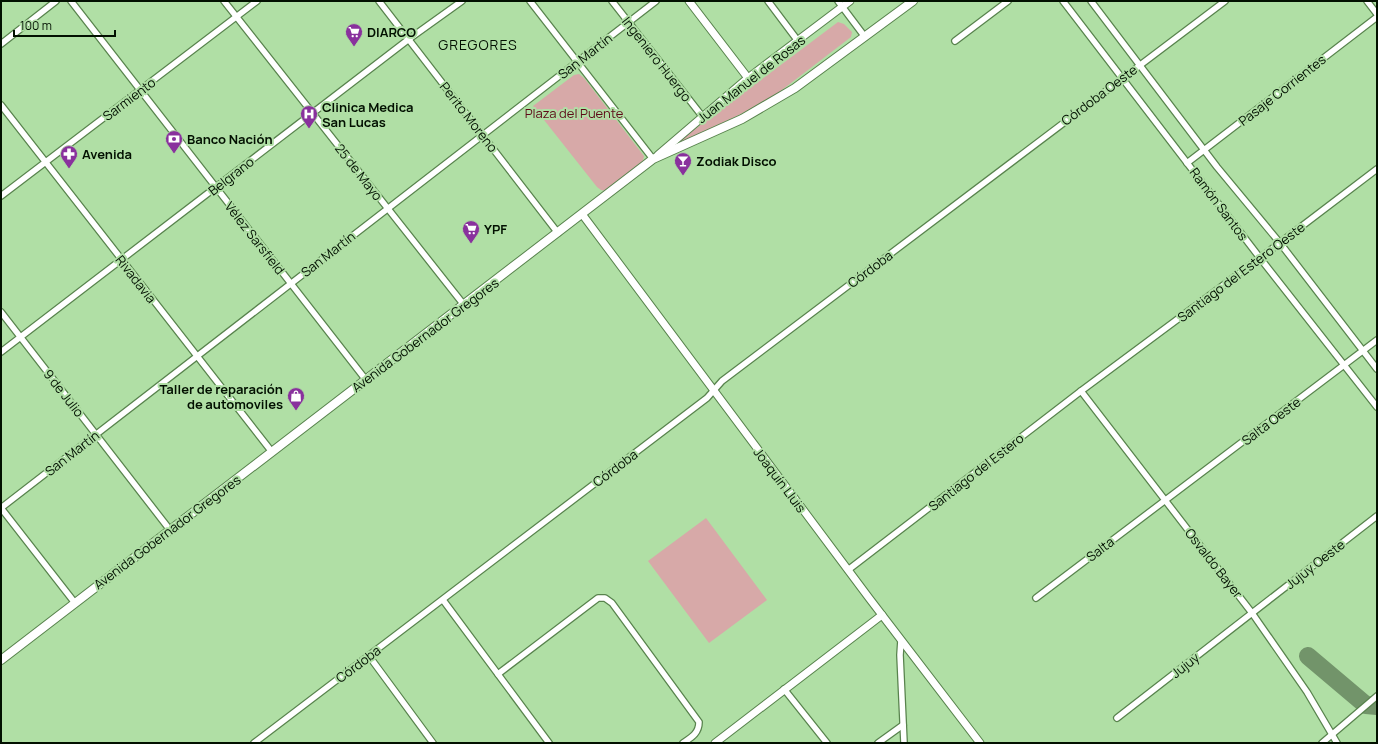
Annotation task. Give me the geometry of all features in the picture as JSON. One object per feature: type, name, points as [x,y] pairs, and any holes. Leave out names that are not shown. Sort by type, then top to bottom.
[{"type":"main road","name":"Avenida Gobernador Gregores","points":[[1,660],[653,159],[720,130],[769,104],[795,88],[865,38],[912,1]]},
{"type":"street","points":[[1,44],[56,1]]},
{"type":"street","name":"Vélez Sarsfield","points":[[71,1],[366,380]]},
{"type":"street","name":"25 de Mayo","points":[[224,1],[464,305]]},
{"type":"street","name":"Sarmiento","points":[[1,196],[257,1]]},
{"type":"street","name":"Perito Moreno","points":[[379,1],[558,233]]},
{"type":"street","name":"Belgrano","points":[[1,352],[409,39],[462,1]]},
{"type":"street","points":[[530,1],[653,159]]},
{"type":"street","name":"Ingeniero Huergo","points":[[612,1],[702,116]]},
{"type":"street","name":"San Martín","points":[[1,508],[656,1]]},
{"type":"street","points":[[689,1],[748,78]]},
{"type":"street","points":[[768,1],[798,41]]},
{"type":"street","name":"Juan Manuel de Rosas","points":[[653,159],[702,116],[748,78],[798,41],[840,4],[850,1]]},
{"type":"street","points":[[955,41],[1008,1]]},
{"type":"street","name":"Ramón Santos","points":[[1063,1],[1260,258],[1377,407]]},
{"type":"street","name":"Ramón Santos","points":[[1091,1],[1204,150],[1280,243],[1377,369]]},
{"type":"street","name":"Córdoba Oeste","points":[[974,190],[1122,77],[1225,1]]},
{"type":"street","points":[[1367,1],[1377,16]]},
{"type":"street","points":[[840,4],[865,38]]},
{"type":"street","name":"Pasaje Corrientes","points":[[1187,163],[1377,16]]},
{"type":"street","name":"Rivadavia","points":[[1,105],[272,452]]},
{"type":"street","name":"Santiago del Estero Oeste","points":[[1104,374],[1280,243],[1377,168]]},
{"type":"street","name":"Córdoba","points":[[254,743],[707,398],[722,381],[974,190]]},
{"type":"street","name":"Joaquín Lluis","points":[[582,214],[713,391],[980,743]]},
{"type":"street","name":"9 de Julio","points":[[1,312],[170,530]]},
{"type":"street","name":"Salta Oeste","points":[[1165,500],[1377,340]]},
{"type":"street","name":"Santiago del Estero","points":[[848,570],[1104,374]]},
{"type":"street","name":"Osvaldo Bayer","points":[[1080,391],[1252,613],[1308,692],[1337,743]]},
{"type":"street","name":"Salta","points":[[1036,598],[1165,500]]},
{"type":"street","points":[[1,508],[75,603]]},
{"type":"street","name":"Jujuy Oeste","points":[[1252,613],[1377,516]]},
{"type":"street","points":[[498,674],[598,598],[605,598],[612,603],[699,722],[699,728],[694,736],[683,743]]},
{"type":"street","points":[[443,600],[548,743]]},
{"type":"street","name":"Jujuy","points":[[1117,718],[1252,613]]},
{"type":"street","points":[[715,743],[882,615]]},
{"type":"street","points":[[901,640],[900,655],[904,743]]},
{"type":"street","points":[[369,656],[434,743]]},
{"type":"street","points":[[784,690],[827,743]]},
{"type":"street","points":[[1322,743],[1377,696]]},
{"type":"street","points":[[878,743],[903,725]]},
{"type":"green space","points":[[838,22],[844,24],[852,32],[851,37],[778,93],[751,109],[679,144],[675,144]]},
{"type":"green space","name":"Plaza del Puente","points":[[579,74],[584,78],[644,156],[643,161],[638,166],[605,191],[597,187],[533,106],[574,75]]},
{"type":"green space","points":[[706,518],[767,600],[709,643],[648,561]]},
{"type":"taxiway","points":[[1308,656],[1366,705],[1377,706]]},
{"type":"place","name":"DIARCO","points":[[354,47]]},
{"type":"place","name":"Clinica Medica San Lucas","points":[[309,129]]},
{"type":"place","name":"Banco Nación","points":[[174,154]]},
{"type":"place","name":"Avenida","points":[[69,169]]},
{"type":"place","name":"Zodiak Disco","points":[[683,176]]},
{"type":"place","name":"YPF","points":[[471,244]]},
{"type":"place","name":"Taller de reparación de automoviles","points":[[296,411]]},
{"type":"district","name":"GREGORES","points":[[478,45]]}]
